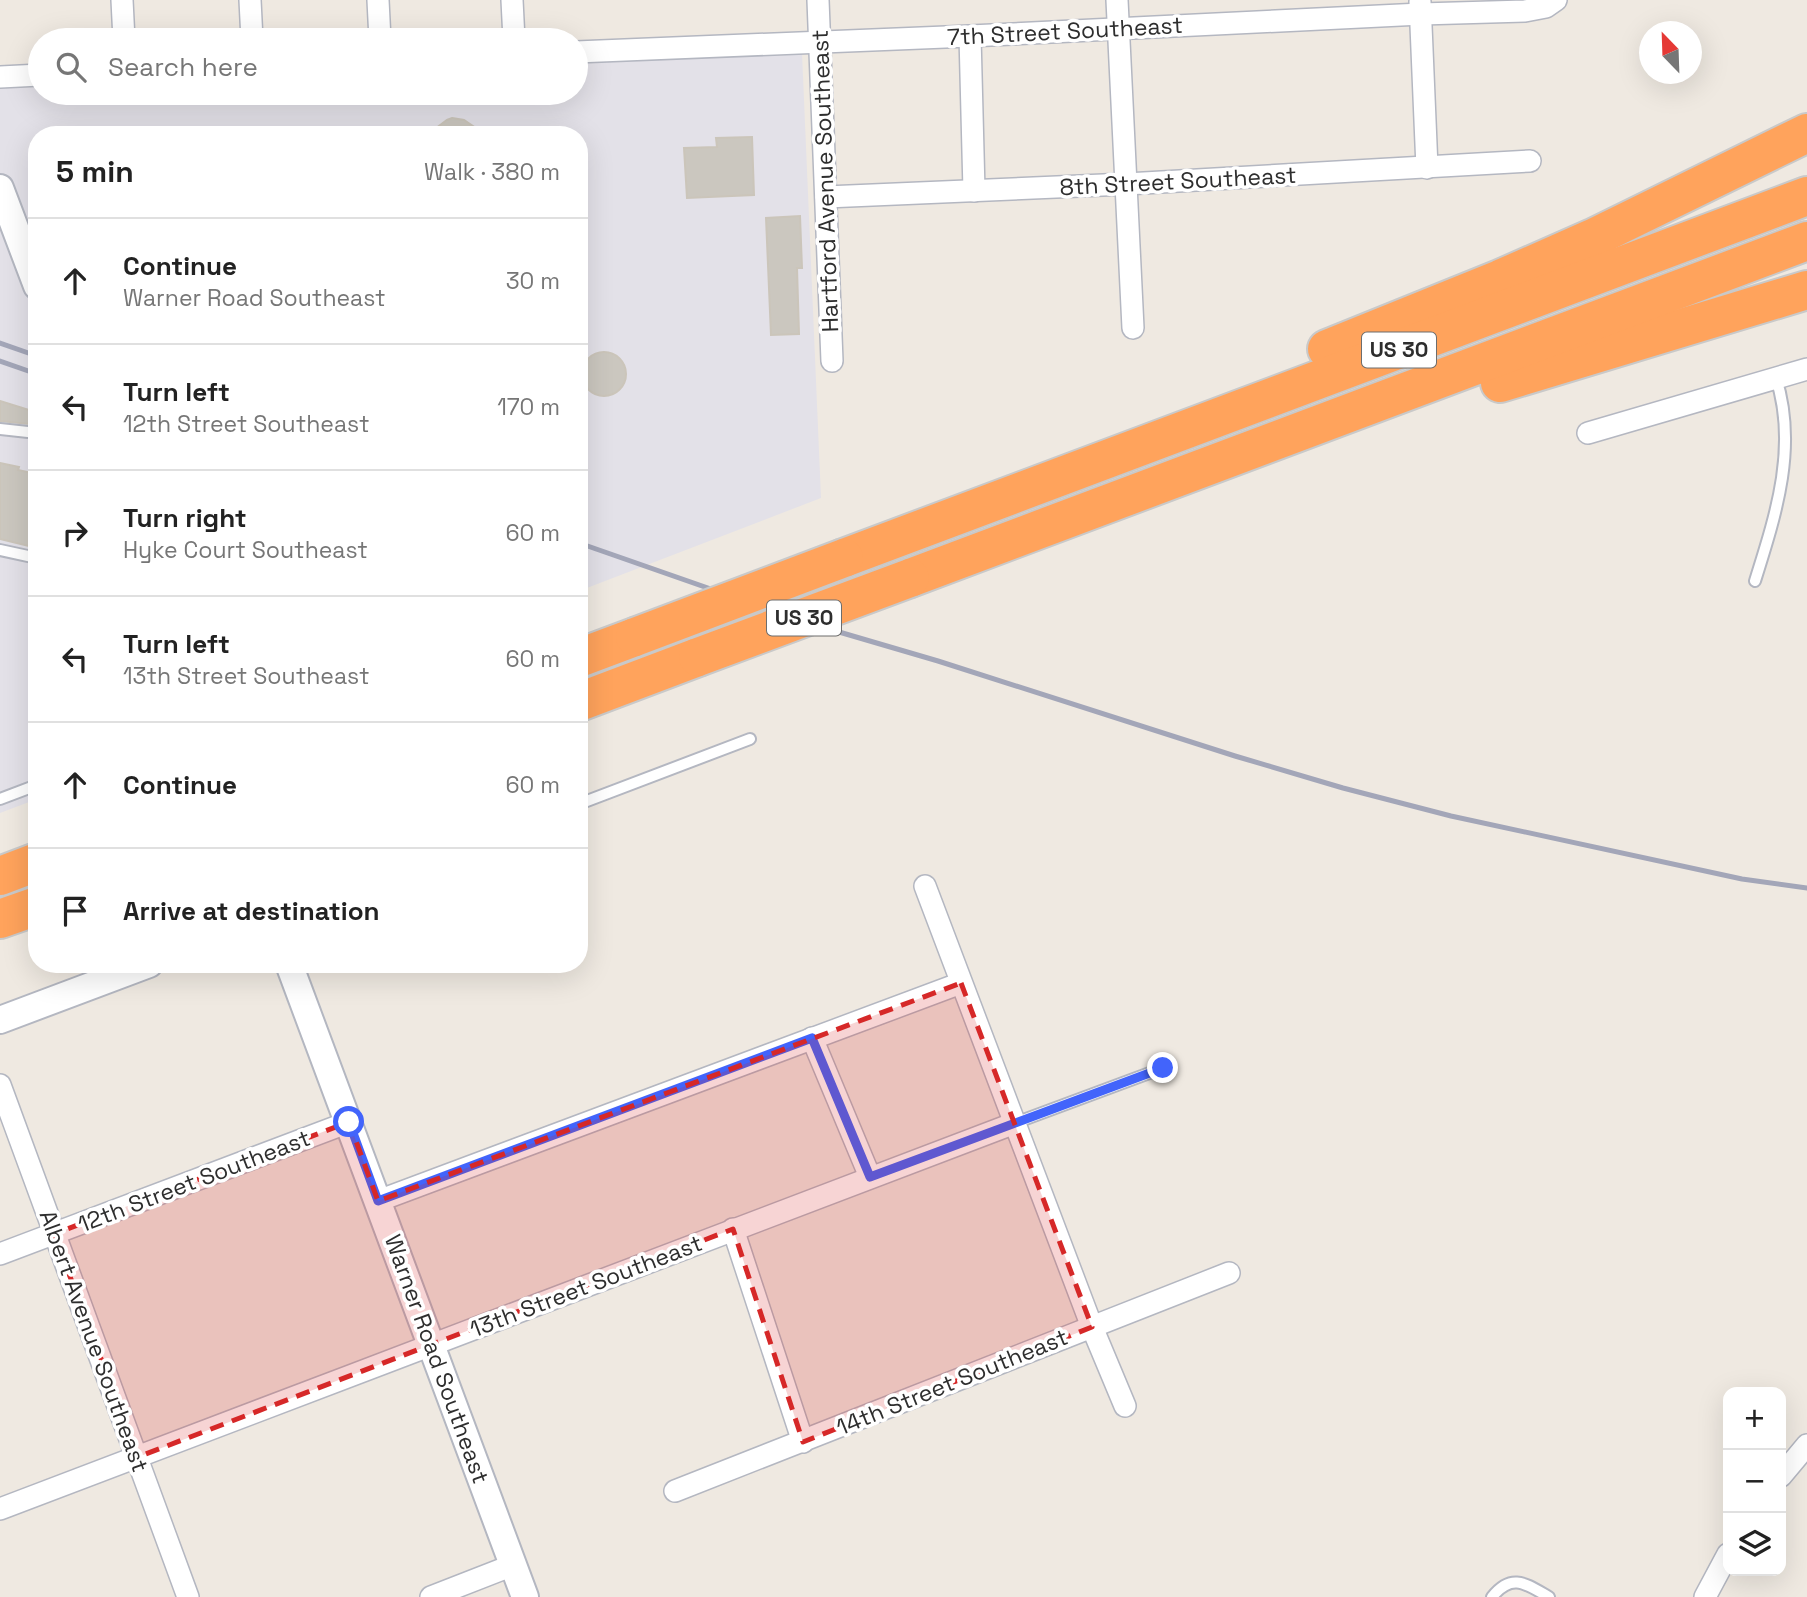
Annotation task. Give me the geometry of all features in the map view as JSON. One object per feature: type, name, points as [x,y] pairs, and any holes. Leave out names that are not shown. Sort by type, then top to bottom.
[{"type":"highway","points":[[990,503],[1184,408],[1500,279],[1593,238],[1807,133]]},
{"type":"highway","name":"US 30","points":[[588,655],[1807,196]]},
{"type":"highway","name":"US 30","points":[[588,699],[1807,241]]},
{"type":"highway","points":[[1124,497],[1247,471],[1518,376],[1807,290]]},
{"type":"highway","points":[[0,876],[28,865]]},
{"type":"highway","points":[[0,919],[28,909]]},
{"type":"street","points":[[122,0],[123,28]]},
{"type":"street","points":[[250,0],[251,28]]},
{"type":"street","points":[[378,0],[379,28]]},
{"type":"street","points":[[512,0],[513,28]]},
{"type":"street","name":"Hartford Avenue Southeast","points":[[818,0],[832,361]]},
{"type":"street","points":[[1117,0],[1133,328]]},
{"type":"street","name":"7th Street Southeast","points":[[588,51],[1118,29],[1420,7],[1525,11],[1539,9],[1554,2]]},
{"type":"street","points":[[1420,7],[1427,168]]},
{"type":"street","points":[[970,36],[974,191]]},
{"type":"street","points":[[0,77],[28,76]]},
{"type":"street","name":"8th Street Southeast","points":[[826,197],[1126,184],[1530,161]]},
{"type":"street","points":[[0,188],[28,262]]},
{"type":"street","points":[[1588,433],[1807,369]]},
{"type":"street","points":[[925,886],[1092,1327],[1125,1406]]},
{"type":"street","points":[[0,1020],[125,973]]},
{"type":"street","name":"Warner Road Southeast","points":[[292,973],[525,1597]]},
{"type":"street","points":[[378,1201],[961,983]]},
{"type":"street","points":[[812,1038],[870,1177]]},
{"type":"street","name":"Albert Avenue Southeast","points":[[0,1085],[188,1597]]},
{"type":"street","name":"12th Street Southeast","points":[[0,1254],[349,1122]]},
{"type":"street","name":"13th Street Southeast","points":[[0,1509],[1014,1123]]},
{"type":"street","points":[[733,1229],[803,1442]]},
{"type":"street","name":"14th Street Southeast","points":[[675,1491],[1229,1273]]},
{"type":"street","points":[[1786,1470],[1807,1445]]},
{"type":"street","points":[[1705,1597],[1723,1563]]},
{"type":"street","points":[[430,1597],[513,1565]]},
{"type":"lane","points":[[1755,581],[1782,485],[1786,440],[1783,400],[1776,378]]},
{"type":"lane","points":[[0,429],[28,432]]},
{"type":"lane","points":[[0,550],[28,556]]},
{"type":"lane","points":[[588,801],[750,738]]},
{"type":"lane","points":[[0,799],[28,788]]},
{"type":"lane","points":[[1014,1123],[1163,1068]]},
{"type":"lane","points":[[1492,1597],[1512,1581],[1525,1583],[1549,1597]]},
{"type":"highlighted area","points":[[961,983],[1092,1327],[803,1442],[733,1229],[138,1457],[54,1234],[349,1122],[378,1201]]},
{"type":"shaded area","points":[[802,53],[821,498],[588,588],[588,126],[28,126],[28,802],[0,813],[0,88],[28,87],[28,105],[588,105],[588,62]]},
{"type":"building","points":[[447,120],[464,120],[473,126],[439,126]]},
{"type":"building","points":[[752,137],[754,195],[687,198],[684,148],[717,147],[716,138]]},
{"type":"building","points":[[800,216],[802,268],[797,268],[799,334],[771,335],[766,218]]},
{"type":"building","points":[[595,353],[613,353],[625,365],[625,383],[613,395],[595,395],[588,390],[588,358]]},
{"type":"building","points":[[0,401],[28,410],[28,424],[0,421]]},
{"type":"building","points":[[0,463],[28,472],[28,546],[0,539]]},
{"type":"railway","points":[[0,343],[28,353]]},
{"type":"railway","points":[[0,361],[28,371]]},
{"type":"railway","points":[[588,546],[805,622],[1343,788],[1451,816],[1742,879],[1807,888]]},
{"type":"route","points":[[349,1122],[378,1201],[812,1038],[870,1177],[1163,1068]]}]
